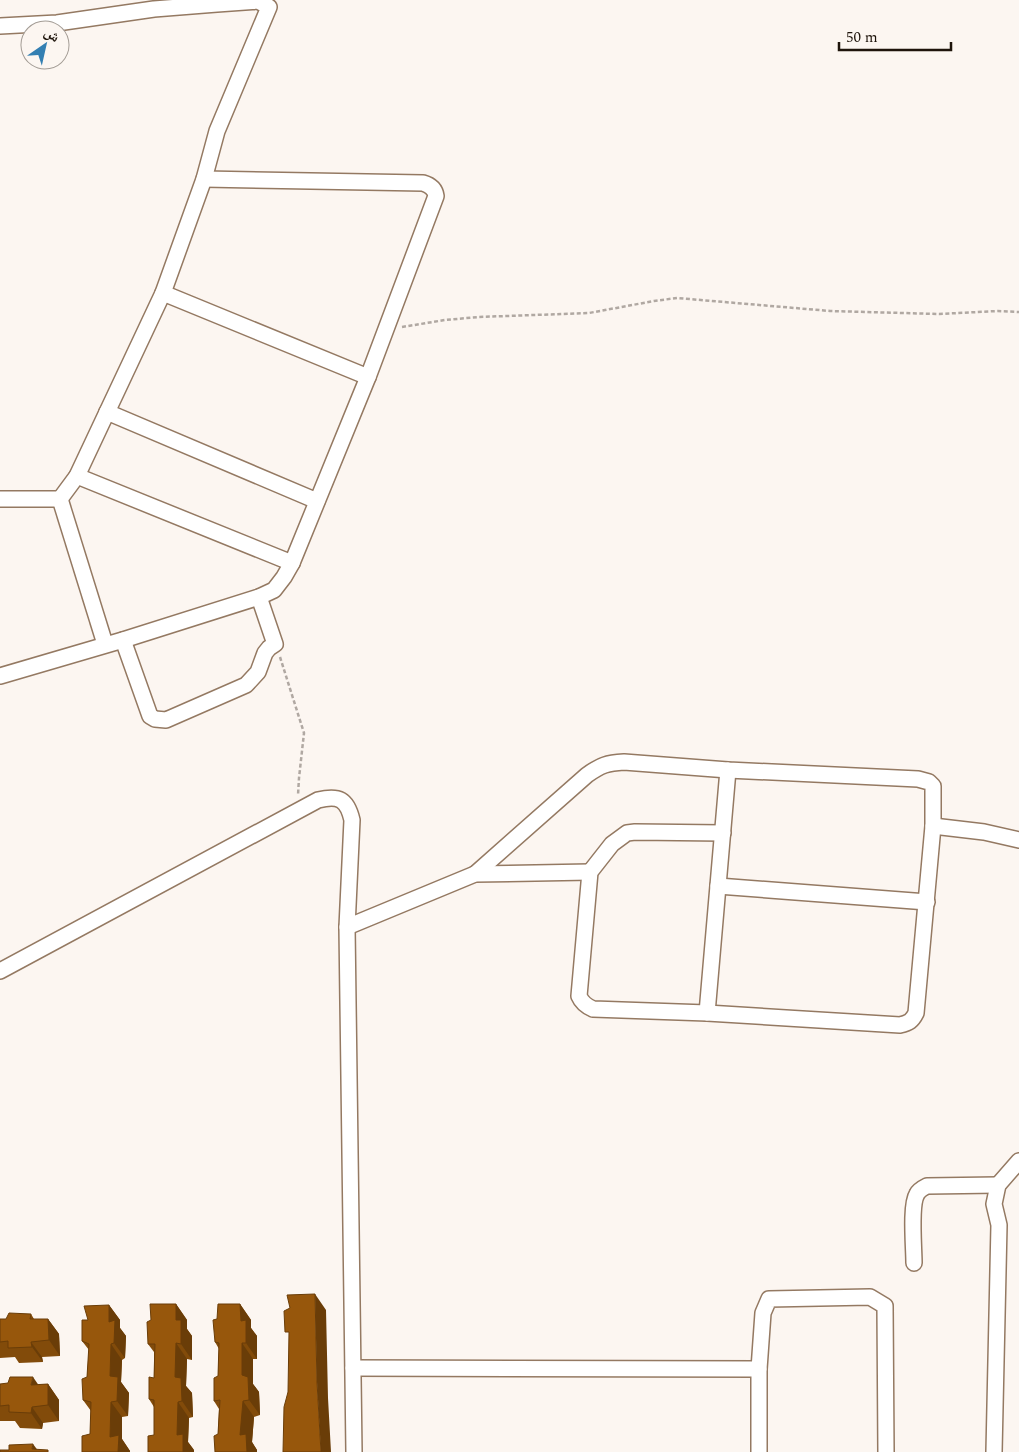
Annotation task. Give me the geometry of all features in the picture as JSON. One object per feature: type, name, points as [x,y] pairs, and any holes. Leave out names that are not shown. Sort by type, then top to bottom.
[{"type":"street","points":[[0,26],[57,24],[154,9],[258,1],[269,7],[217,131],[204,179],[163,293],[77,476],[60,499]]},
{"type":"street","points":[[0,676],[123,640],[259,597],[274,590],[292,562],[368,377],[436,196],[431,186],[423,183],[204,179]]},
{"type":"street","points":[[163,293],[368,377]]},
{"type":"street","points":[[107,412],[317,501]]},
{"type":"street","points":[[77,476],[292,562]]},
{"type":"street","points":[[0,499],[60,499]]},
{"type":"street","points":[[60,499],[106,644]]},
{"type":"street","points":[[123,640],[150,716],[155,719],[166,720],[246,685],[258,672],[265,653],[275,644],[259,597]]},
{"type":"street","points":[[347,927],[475,874],[587,775],[598,767],[610,763],[624,762],[728,770],[918,779],[924,780],[933,786],[933,826],[916,1013],[913,1019],[909,1023],[900,1025],[707,1013],[593,1009],[582,1003],[579,996],[590,872],[612,844],[627,833],[635,832],[723,833]]},
{"type":"street","points":[[707,1013],[728,770]]},
{"type":"street","points":[[0,971],[318,800],[331,798],[341,800],[348,807],[352,820],[347,927],[354,1452]]},
{"type":"street","points":[[933,826],[984,832],[1019,840]]},
{"type":"street","points":[[475,874],[590,872]]},
{"type":"street","points":[[718,886],[927,902]]},
{"type":"street","points":[[994,1452],[999,1225],[994,1204],[998,1185],[1019,1161]]},
{"type":"street","points":[[914,1263],[914,1206],[916,1195],[919,1191],[927,1186],[998,1185]]},
{"type":"street","points":[[759,1452],[759,1369],[763,1313],[769,1300],[870,1297],[885,1306],[886,1452]]},
{"type":"street","points":[[353,1368],[759,1369]]},
{"type":"path","points":[[386,329],[479,317],[589,313],[677,298],[830,311],[939,314],[998,311],[1019,312]]},
{"type":"path","points":[[275,644],[289,682],[304,733],[299,778],[298,812]]},
{"type":"building","points":[[315,1294],[321,1452],[283,1452],[284,1407],[288,1392],[289,1332],[285,1332],[284,1311],[290,1308],[287,1295]]},
{"type":"building","points":[[150,1304],[176,1304],[176,1320],[181,1320],[181,1344],[176,1343],[175,1377],[181,1378],[182,1401],[178,1402],[177,1435],[183,1434],[183,1452],[148,1452],[148,1436],[154,1435],[154,1400],[149,1399],[149,1377],[154,1378],[155,1344],[148,1344],[147,1322],[151,1320]]},
{"type":"building","points":[[218,1304],[240,1304],[241,1321],[246,1320],[246,1343],[242,1343],[242,1375],[248,1377],[249,1400],[243,1401],[240,1435],[246,1434],[247,1452],[215,1452],[214,1436],[218,1434],[220,1400],[214,1401],[214,1378],[218,1376],[219,1343],[215,1342],[213,1320],[217,1319]]},
{"type":"building","points":[[109,1305],[109,1322],[115,1320],[114,1343],[111,1344],[110,1376],[118,1377],[117,1401],[111,1402],[110,1437],[119,1435],[118,1452],[82,1452],[82,1436],[90,1434],[91,1402],[83,1400],[82,1379],[87,1377],[89,1344],[82,1341],[82,1320],[88,1320],[84,1306]]},
{"type":"building","points":[[9,1313],[31,1314],[30,1319],[48,1319],[49,1340],[31,1342],[32,1347],[8,1348],[8,1341],[0,1342],[0,1319],[6,1319]]},
{"type":"building","points":[[10,1377],[33,1377],[31,1385],[48,1384],[48,1405],[32,1407],[31,1413],[9,1412],[9,1405],[0,1406],[0,1384],[8,1383]]},
{"type":"building","points":[[33,1444],[32,1449],[48,1450],[48,1452],[0,1452],[0,1450],[9,1450],[9,1445]]}]
